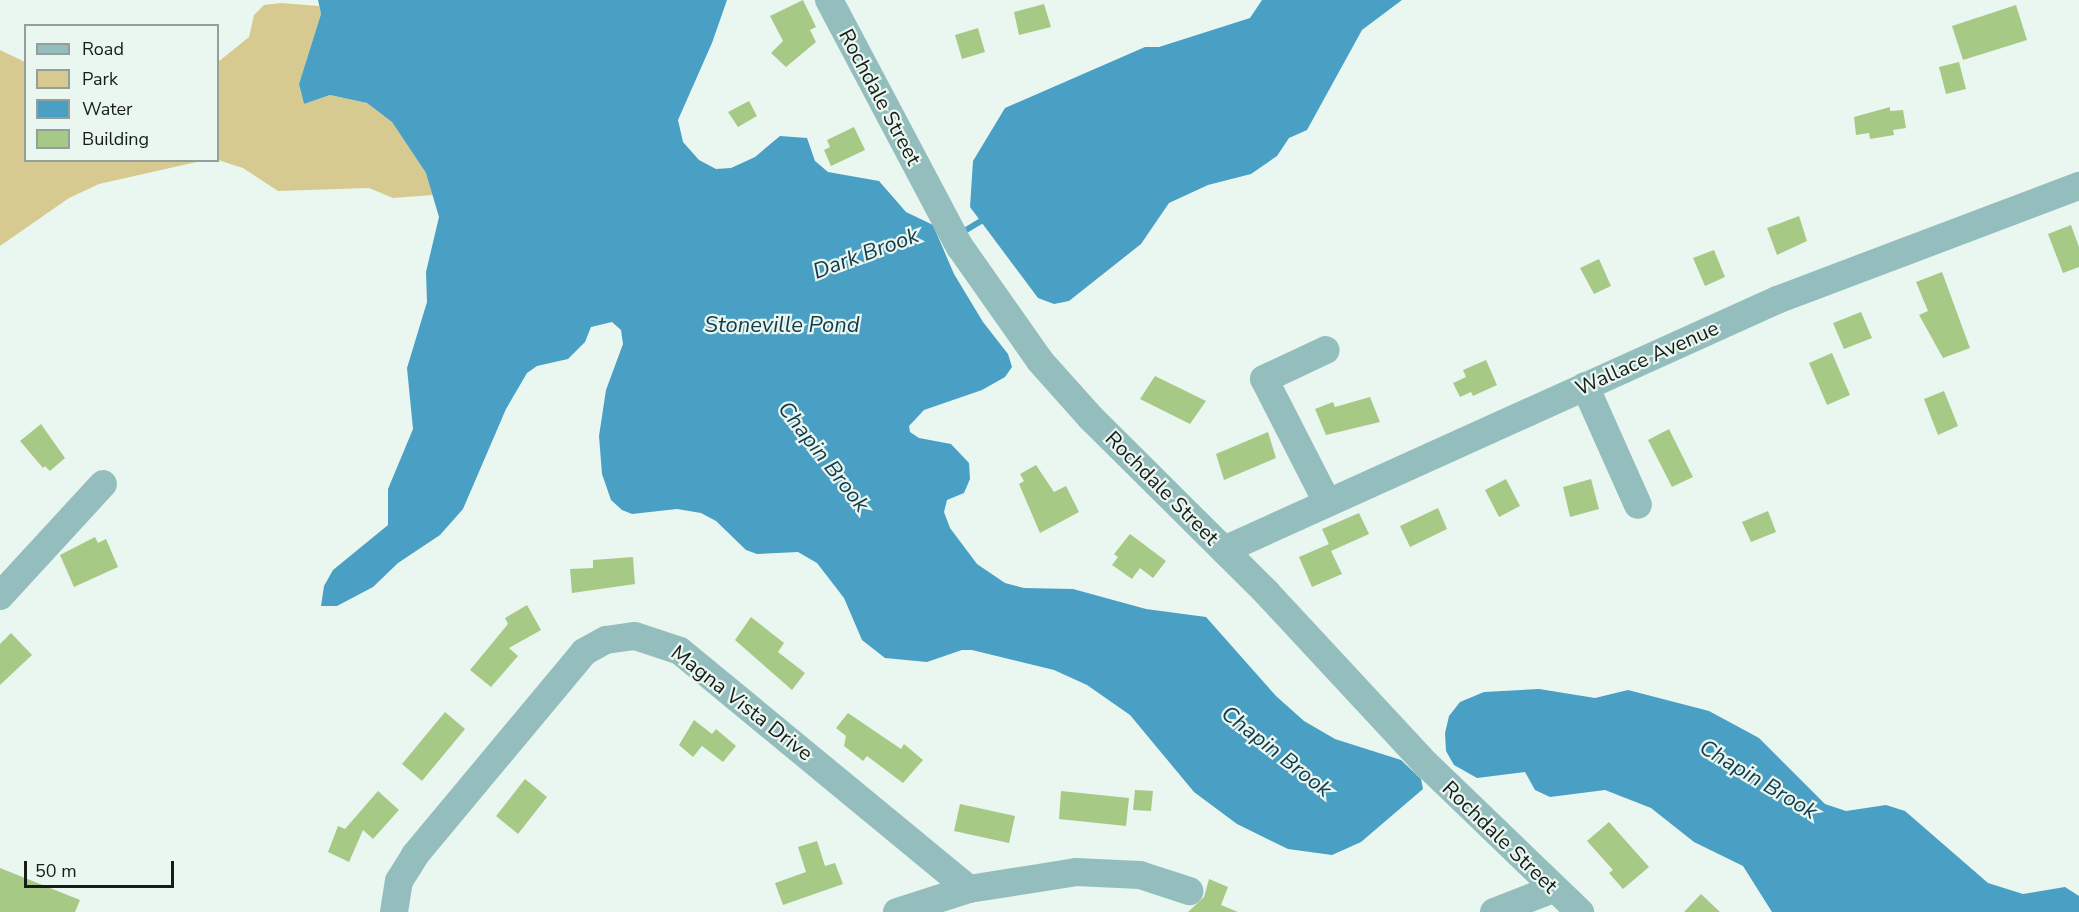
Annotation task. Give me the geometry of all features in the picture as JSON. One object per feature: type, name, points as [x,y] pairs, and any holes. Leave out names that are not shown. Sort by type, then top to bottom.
[{"type":"street","name":"Rochdale Street","points":[[829,0],[955,239],[1008,320],[1046,368],[1091,418],[1224,550],[1426,764],[1553,889],[1580,912]]},
{"type":"street","name":"Wallace Avenue","points":[[1224,550],[1326,500],[1777,300],[2079,186]]},
{"type":"street","points":[[1326,350],[1264,379],[1326,500]]},
{"type":"street","points":[[1578,389],[1629,504]]},
{"type":"street","points":[[1,592],[103,484]]},
{"type":"street","name":"Magna Vista Drive","points":[[394,912],[399,881],[415,855],[584,652],[606,640],[635,636],[680,651],[969,889]]},
{"type":"street","points":[[897,912],[969,889],[1043,874],[1108,872],[1140,875],[1189,891]]},
{"type":"street","points":[[1494,912],[1553,889]]},
{"type":"green space","points":[[281,3],[319,6],[321,14],[299,84],[304,104],[330,95],[367,103],[392,122],[426,173],[433,195],[393,198],[369,188],[278,191],[243,168],[219,160],[219,61],[249,37],[254,15],[264,5]]},
{"type":"green space","points":[[0,50],[24,62],[24,162],[197,162],[99,184],[69,198],[0,246]]},
{"type":"water","name":"Stoneville Pond","points":[[318,0],[727,0],[712,43],[678,120],[683,142],[699,160],[716,169],[731,168],[755,157],[780,136],[807,138],[815,161],[828,172],[879,181],[906,212],[933,225],[954,274],[983,322],[1008,354],[1012,367],[1005,377],[982,390],[924,410],[909,426],[910,432],[919,438],[951,444],[969,463],[970,479],[964,493],[947,500],[944,512],[950,528],[977,564],[1005,583],[1024,588],[1073,589],[1146,609],[1206,617],[1276,696],[1304,721],[1335,739],[1401,760],[1421,779],[1423,789],[1361,842],[1332,855],[1288,849],[1237,824],[1194,792],[1130,715],[1087,685],[1054,670],[972,650],[962,650],[927,662],[885,658],[862,640],[844,598],[817,563],[798,552],[757,554],[746,550],[716,521],[701,513],[677,509],[632,514],[622,510],[611,500],[602,474],[599,436],[606,390],[623,344],[621,330],[612,322],[591,327],[585,342],[568,359],[537,366],[527,373],[506,409],[463,509],[440,535],[398,563],[373,587],[337,606],[321,606],[324,586],[333,570],[388,525],[388,489],[413,429],[407,368],[427,302],[426,272],[439,217],[426,173],[392,122],[367,103],[330,95],[304,104],[299,84],[321,14]]},
{"type":"water","points":[[1262,0],[1402,0],[1362,30],[1307,130],[1289,138],[1277,156],[1251,174],[1208,185],[1169,203],[1141,244],[1069,301],[1054,304],[1038,298],[970,207],[973,161],[1005,108],[1145,47],[1159,47],[1250,18]]},
{"type":"water","name":"Chapin Brook","points":[[1539,689],[1595,698],[1628,690],[1709,711],[1759,738],[1825,804],[1846,811],[1886,805],[1905,811],[1988,883],[2023,894],[2065,887],[2079,896],[2079,912],[1772,912],[1743,866],[1694,842],[1651,808],[1605,790],[1550,797],[1535,790],[1525,772],[1477,778],[1454,765],[1446,751],[1445,733],[1449,716],[1460,702],[1484,692]]},
{"type":"building","points":[[803,0],[816,27],[810,30],[816,42],[786,67],[771,53],[783,41],[770,16]]},
{"type":"building","points":[[1044,4],[1051,27],[1019,35],[1014,12]]},
{"type":"building","points":[[2016,5],[2027,40],[1963,60],[1952,26]]},
{"type":"building","points":[[978,28],[985,52],[962,59],[955,35]]},
{"type":"building","points":[[1959,62],[1966,89],[1946,94],[1939,67]]},
{"type":"building","points":[[749,101],[757,116],[738,127],[728,112]]},
{"type":"building","points":[[1890,107],[1890,111],[1903,110],[1906,128],[1893,130],[1894,135],[1870,139],[1869,133],[1856,135],[1854,117]]},
{"type":"building","points":[[854,127],[865,150],[831,166],[824,150],[830,147],[827,140]]},
{"type":"building","points":[[1799,216],[1807,241],[1777,255],[1767,228]]},
{"type":"building","points":[[2071,225],[2079,247],[2079,267],[2063,273],[2048,234]]},
{"type":"building","points":[[1714,250],[1725,277],[1705,286],[1693,258]]},
{"type":"building","points":[[1599,259],[1611,286],[1594,294],[1580,268]]},
{"type":"building","points":[[1942,272],[1970,348],[1943,358],[1919,315],[1928,311],[1916,282]]},
{"type":"building","points":[[1861,312],[1872,338],[1844,349],[1833,323]]},
{"type":"building","points":[[1832,353],[1850,395],[1827,405],[1809,363]]},
{"type":"building","points":[[1486,360],[1497,385],[1473,396],[1471,392],[1460,397],[1453,383],[1466,377],[1463,370]]},
{"type":"building","points":[[1155,376],[1206,401],[1190,424],[1140,399]]},
{"type":"building","points":[[1944,391],[1958,426],[1938,435],[1924,399]]},
{"type":"building","points":[[1370,397],[1380,422],[1326,435],[1315,409],[1333,402],[1335,407]]},
{"type":"building","points":[[41,424],[65,458],[50,471],[45,466],[43,468],[20,441]]},
{"type":"building","points":[[1669,429],[1693,477],[1672,487],[1648,440]]},
{"type":"building","points":[[1268,432],[1276,458],[1224,480],[1216,454]]},
{"type":"building","points":[[1036,465],[1054,492],[1066,486],[1079,512],[1040,533],[1019,484],[1024,481],[1020,474]]},
{"type":"building","points":[[1506,479],[1520,506],[1499,517],[1485,490]]},
{"type":"building","points":[[1591,479],[1599,509],[1570,517],[1563,487]]},
{"type":"building","points":[[1438,508],[1447,529],[1410,547],[1400,526]]},
{"type":"building","points":[[1768,511],[1776,532],[1751,542],[1742,522]]},
{"type":"building","points":[[1359,513],[1369,534],[1331,551],[1342,574],[1312,587],[1299,557],[1329,544],[1322,529]]},
{"type":"building","points":[[1130,534],[1166,561],[1153,578],[1140,568],[1132,579],[1112,565],[1118,557],[1114,554]]},
{"type":"building","points":[[95,537],[98,543],[106,539],[118,567],[74,587],[60,555]]},
{"type":"building","points":[[633,557],[635,584],[572,593],[570,569],[593,568],[593,560]]},
{"type":"building","points":[[527,605],[541,630],[509,648],[518,656],[491,687],[470,670],[508,624],[505,618]]},
{"type":"building","points":[[751,617],[784,643],[778,652],[805,673],[792,690],[735,640]]},
{"type":"building","points":[[11,633],[32,655],[0,685],[0,644]]},
{"type":"building","points":[[445,712],[465,729],[422,781],[402,764]]},
{"type":"building","points":[[848,713],[901,749],[904,744],[923,760],[903,783],[867,756],[863,761],[844,746],[846,736],[836,728]]},
{"type":"building","points":[[694,720],[712,734],[716,729],[736,746],[723,762],[702,746],[693,757],[679,745]]},
{"type":"building","points":[[525,779],[547,797],[518,834],[496,816]]},
{"type":"building","points":[[1135,790],[1153,791],[1151,811],[1133,810]]},
{"type":"building","points":[[378,791],[399,810],[373,839],[363,830],[349,862],[328,852],[338,826],[345,829]]},
{"type":"building","points":[[1061,791],[1129,798],[1126,826],[1059,819]]},
{"type":"building","points":[[960,804],[1015,816],[1009,843],[954,831]]},
{"type":"building","points":[[1609,822],[1649,867],[1623,889],[1609,873],[1613,870],[1587,841]]},
{"type":"building","points":[[817,841],[825,866],[835,863],[843,884],[783,905],[775,883],[806,872],[798,847]]},
{"type":"building","points":[[0,868],[80,900],[75,912],[0,912]]},
{"type":"building","points":[[1209,879],[1228,887],[1221,905],[1238,912],[1188,912],[1204,897]]},
{"type":"building","points":[[1701,894],[1720,912],[1684,912]]},
{"type":"waterway","name":"Dark Brook","points":[[961,233],[986,218]]}]
